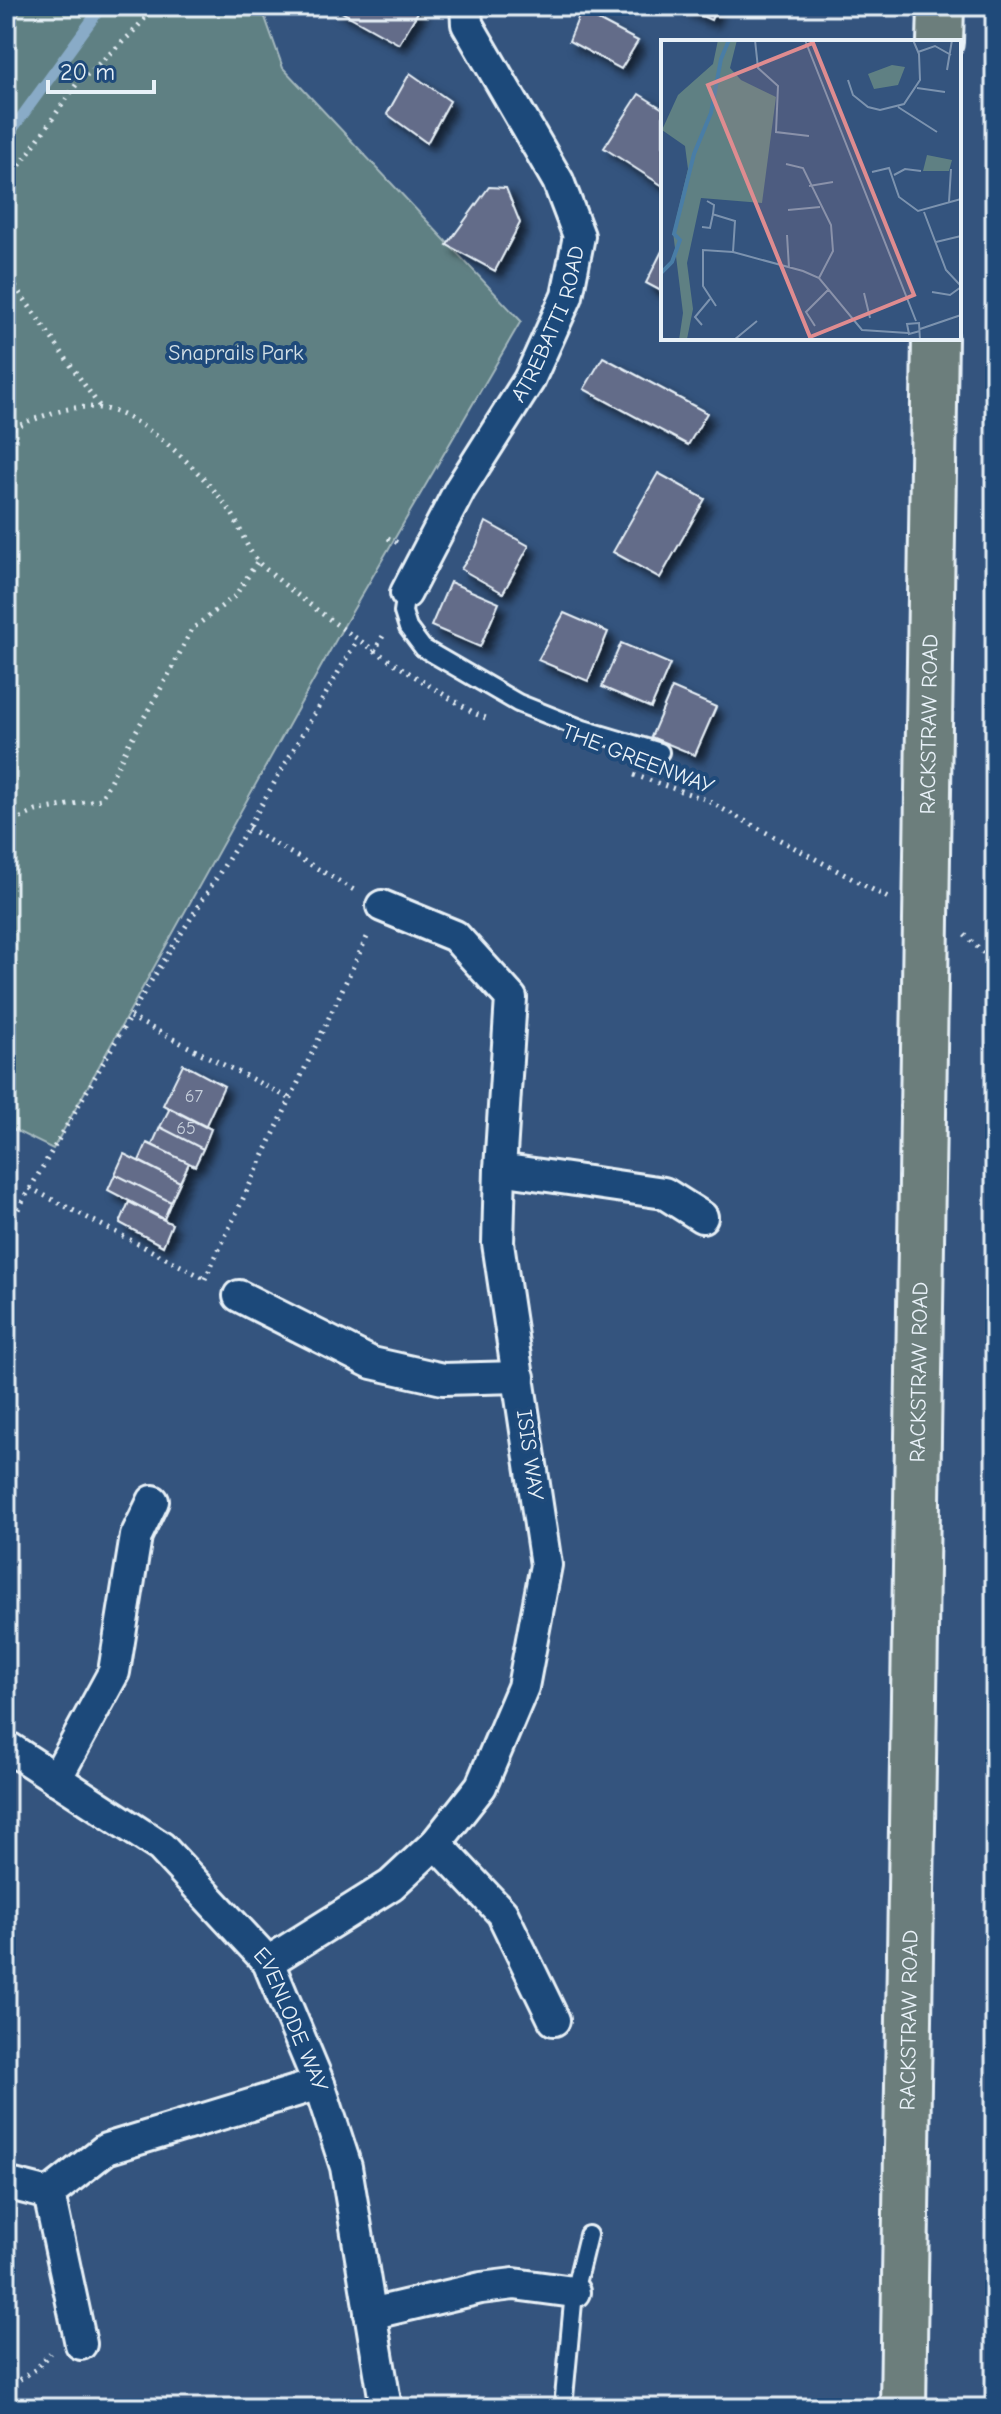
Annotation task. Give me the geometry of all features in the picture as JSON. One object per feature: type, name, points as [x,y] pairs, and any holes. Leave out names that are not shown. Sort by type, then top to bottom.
[{"type":"main road","points":[[940,40],[941,6]]},
{"type":"main road","name":"RACKSTRAW ROAD","points":[[903,2408],[935,340]]},
{"type":"street","name":"ATREBATTI ROAD","points":[[406,593],[460,489],[529,380],[567,296],[579,236],[558,181],[467,24],[466,6]]},
{"type":"street","name":"ISIS WAY","points":[[268,1962],[391,1885],[436,1843],[481,1786],[523,1687],[546,1565],[498,1243],[511,998],[455,936],[382,906]]},
{"type":"street","points":[[500,1169],[664,1193],[702,1217]]},
{"type":"street","points":[[239,1296],[372,1363],[443,1379],[519,1377]]},
{"type":"street","points":[[56,1779],[114,1672],[136,1536],[153,1501]]},
{"type":"street","name":"EVENLODE WAY","points":[[6,1746],[161,1847],[268,1962],[319,2084],[346,2167],[386,2408]]},
{"type":"street","points":[[436,1843],[502,1913],[554,2020]]},
{"type":"street","points":[[49,2194],[106,2149],[319,2084]]},
{"type":"street","points":[[6,2183],[49,2194]]},
{"type":"street","points":[[49,2194],[81,2344]]},
{"type":"street","points":[[370,2314],[481,2288],[514,2284],[574,2292]]},
{"type":"lane","points":[[406,593],[403,612],[408,628],[423,648],[518,703],[583,729],[660,752]]},
{"type":"lane","points":[[563,2408],[574,2292],[588,2235]]},
{"type":"path","points":[[6,185],[76,85],[156,6]]},
{"type":"path","points":[[6,273],[100,408]]},
{"type":"path","points":[[6,431],[57,411],[100,408],[145,426],[193,467],[230,512],[257,562],[374,652],[476,714],[504,725]]},
{"type":"path","points":[[6,825],[36,811],[101,799],[192,629],[235,596],[257,562]]},
{"type":"path","points":[[6,1230],[130,1017],[248,828],[357,640]]},
{"type":"path","name":"THE GREENWAY","points":[[631,773],[704,799],[890,899]]},
{"type":"path","points":[[205,1279],[382,906],[248,828]]},
{"type":"path","points":[[955,927],[995,964]]},
{"type":"path","points":[[130,1017],[291,1099]]},
{"type":"path","points":[[30,1188],[239,1296]]},
{"type":"green space","name":"Snaprails Park","points":[[6,6],[261,6],[283,68],[521,321],[342,629],[53,1149],[6,1126]]},
{"type":"building","points":[[331,6],[419,6],[421,7],[399,44]]},
{"type":"building","points":[[679,6],[717,6],[711,20]]},
{"type":"building","points":[[581,11],[638,41],[621,69],[569,41]]},
{"type":"building","points":[[410,73],[450,101],[427,143],[387,114]]},
{"type":"building","points":[[639,94],[661,108],[661,185],[604,148]]},
{"type":"building","points":[[489,187],[506,188],[520,223],[495,271],[447,245]]},
{"type":"building","points":[[661,253],[661,291],[646,283]]},
{"type":"building","points":[[603,357],[707,413],[688,445],[584,389]]},
{"type":"building","points":[[658,473],[705,499],[660,578],[613,552]]},
{"type":"building","points":[[486,522],[529,546],[503,593],[461,569],[476,547]]},
{"type":"building","points":[[450,582],[499,603],[480,647],[431,626]]},
{"type":"building","points":[[564,613],[608,632],[588,681],[538,660]]},
{"type":"building","points":[[621,643],[670,664],[651,708],[602,687]]},
{"type":"building","points":[[672,688],[716,707],[695,755],[651,737]]},
{"type":"building","points":[[183,1064],[224,1086],[205,1127],[163,1105]]},
{"type":"building","points":[[170,1108],[211,1129],[203,1149],[160,1127]]},
{"type":"building","points":[[160,1127],[203,1149],[195,1166],[152,1145]]},
{"type":"building","points":[[147,1143],[189,1163],[180,1182],[139,1161]]},
{"type":"building","points":[[124,1154],[180,1182],[171,1202],[115,1174]]},
{"type":"building","points":[[115,1174],[171,1202],[164,1219],[108,1190]]},
{"type":"building","points":[[129,1202],[172,1224],[163,1246],[120,1223]]},
{"type":"waterway","points":[[6,138],[102,6]]}]
